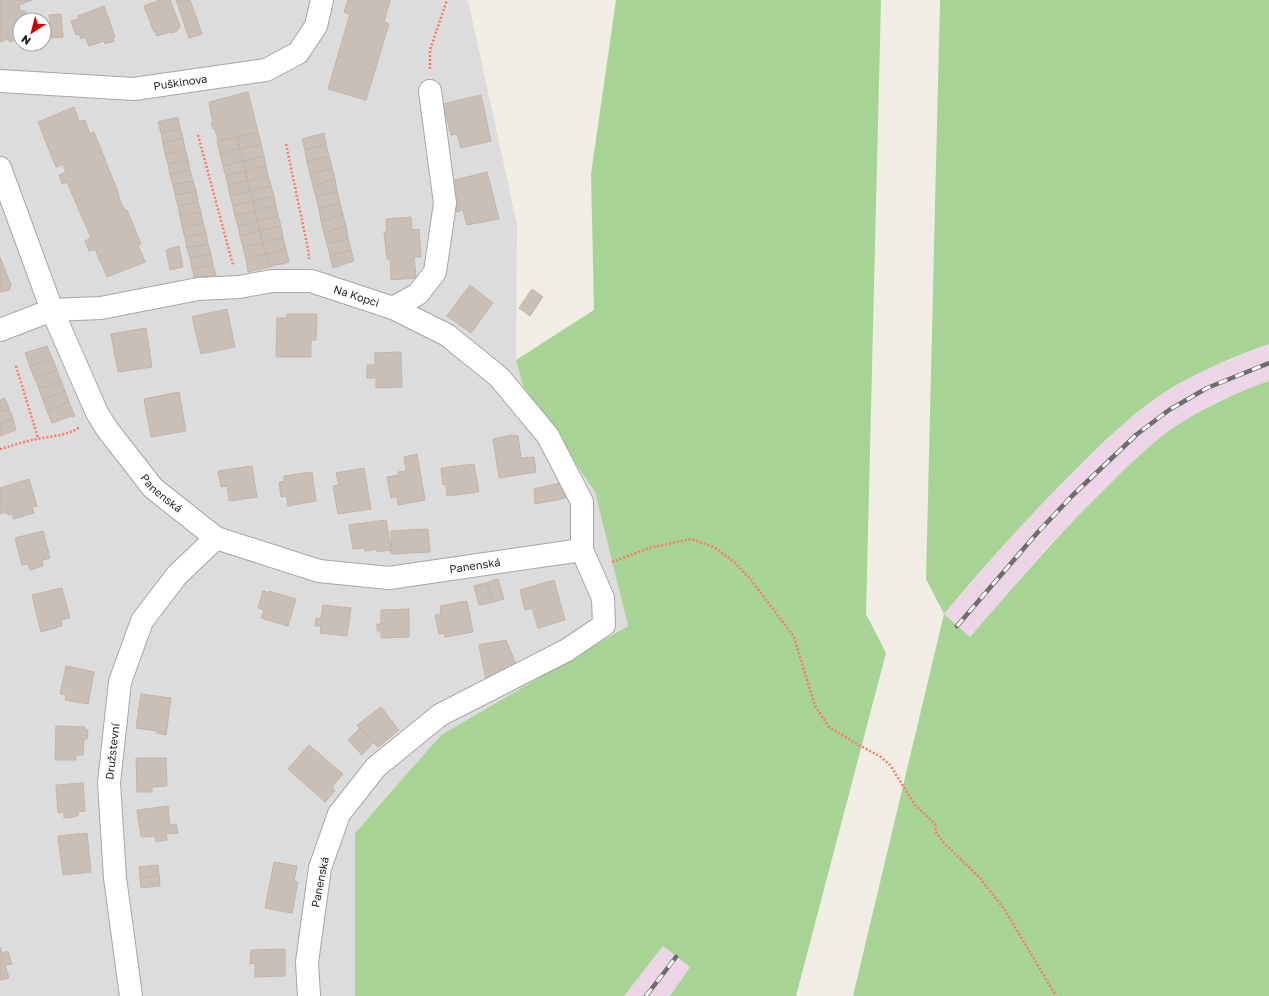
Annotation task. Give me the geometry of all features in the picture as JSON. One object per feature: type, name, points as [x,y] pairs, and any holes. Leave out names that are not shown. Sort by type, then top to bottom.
[{"type":"street","name":"Puškinova","points":[[0,81],[134,89],[266,70],[298,53],[316,26],[322,0]]},
{"type":"street","points":[[393,308],[418,294],[435,272],[445,203],[430,91]]},
{"type":"street","name":"Panenská","points":[[0,168],[52,310],[97,413],[107,429],[153,488],[216,538],[320,572],[389,578],[582,550],[603,598],[604,625],[568,650],[440,715],[376,767],[339,814],[320,868],[307,962],[309,996]]},
{"type":"street","name":"Na Kopci","points":[[0,330],[52,310],[101,308],[198,289],[239,287],[272,281],[311,281],[393,308],[447,335],[499,377],[548,436],[582,502],[582,550]]},
{"type":"street","name":"Družstevní","points":[[131,996],[115,878],[109,783],[120,682],[142,621],[177,575],[216,538]]},
{"type":"path","points":[[430,91],[430,50],[447,0]]},
{"type":"path","points":[[198,135],[239,287]]},
{"type":"path","points":[[286,144],[308,249],[311,281]]},
{"type":"path","points":[[16,366],[38,438]]},
{"type":"path","points":[[0,450],[38,438],[54,437],[76,430],[97,413]]},
{"type":"path","points":[[582,550],[602,566],[649,548],[690,539],[714,547],[735,563],[751,580],[794,637],[815,706],[829,727],[881,757],[890,765],[915,805],[935,824],[936,832],[944,843],[979,877],[1005,910],[1056,996]]},
{"type":"shaded area","points":[[0,0],[468,0],[517,225],[516,360],[523,386],[595,492],[628,626],[441,735],[355,833],[355,996],[0,996]]},
{"type":"shaded area","points":[[1269,344],[1269,381],[1215,403],[1179,424],[1147,448],[1050,544],[970,637],[944,614],[1025,521],[1060,484],[1125,422],[1159,396],[1200,372]]},
{"type":"shaded area","points":[[663,946],[690,967],[670,996],[624,996]]},
{"type":"green space","points":[[616,0],[881,0],[866,614],[886,653],[796,996],[670,996],[690,967],[663,946],[624,996],[355,996],[355,833],[441,735],[628,626],[595,492],[523,386],[516,360],[594,310],[591,174]]},
{"type":"green space","points":[[940,0],[1269,0],[1269,344],[1226,361],[1185,380],[1159,396],[1128,420],[1061,484],[993,557],[944,614],[926,579]]},
{"type":"green space","points":[[1269,381],[1269,996],[853,996],[944,614],[970,637],[1073,522],[1151,445],[1179,424],[1212,405]]},
{"type":"building","points":[[0,0],[32,0],[19,5],[20,11],[26,12],[12,12],[12,41],[10,42],[8,39],[0,42]]},
{"type":"building","points":[[160,0],[170,0],[180,26],[177,31],[157,36],[144,6]]},
{"type":"building","points":[[176,0],[190,0],[202,34],[189,38]]},
{"type":"building","points":[[348,0],[390,0],[384,22],[389,24],[366,100],[328,89],[350,14],[344,12]]},
{"type":"building","points":[[104,6],[115,37],[113,37],[114,41],[105,44],[104,41],[89,46],[85,37],[81,39],[79,34],[76,35],[71,21],[79,19],[78,16]]},
{"type":"building","points":[[61,14],[63,37],[52,38],[52,15]]},
{"type":"building","points":[[248,92],[258,132],[218,141],[215,129],[213,129],[211,124],[213,124],[209,102]]},
{"type":"building","points":[[481,95],[491,141],[461,148],[457,134],[451,135],[443,104]]},
{"type":"building","points":[[74,107],[79,122],[85,120],[90,134],[94,132],[118,195],[125,211],[127,210],[141,244],[138,245],[145,262],[107,277],[95,249],[89,251],[85,241],[91,238],[67,182],[62,184],[59,175],[66,172],[63,164],[56,167],[38,122]]},
{"type":"building","points":[[178,117],[180,128],[161,133],[158,122]]},
{"type":"building","points":[[180,128],[183,138],[163,143],[161,133]]},
{"type":"building","points":[[258,132],[261,144],[240,149],[237,137]]},
{"type":"building","points":[[324,133],[326,145],[305,150],[302,139]]},
{"type":"building","points":[[237,137],[240,149],[220,154],[217,141]]},
{"type":"building","points":[[183,138],[185,149],[165,154],[163,143]]},
{"type":"building","points":[[261,144],[264,156],[243,161],[240,149]]},
{"type":"building","points":[[326,145],[329,156],[307,162],[305,150]]},
{"type":"building","points":[[185,149],[188,160],[168,164],[165,154]]},
{"type":"building","points":[[240,149],[243,161],[223,166],[220,154]]},
{"type":"building","points":[[264,156],[266,166],[245,171],[243,161]]},
{"type":"building","points":[[329,156],[332,168],[310,174],[307,162]]},
{"type":"building","points":[[188,160],[190,170],[170,175],[168,164]]},
{"type":"building","points":[[243,161],[245,171],[226,176],[223,166]]},
{"type":"building","points":[[266,166],[268,176],[248,181],[245,171]]},
{"type":"building","points":[[332,168],[335,179],[313,186],[310,174]]},
{"type":"building","points":[[190,170],[193,181],[173,185],[170,175]]},
{"type":"building","points":[[245,171],[248,181],[228,185],[226,176]]},
{"type":"building","points":[[487,172],[499,219],[467,225],[463,210],[456,212],[451,181]]},
{"type":"building","points":[[268,176],[271,186],[250,191],[248,181]]},
{"type":"building","points":[[335,179],[337,191],[316,197],[313,186]]},
{"type":"building","points":[[193,181],[196,191],[175,195],[173,185]]},
{"type":"building","points":[[248,181],[250,191],[230,196],[228,185]]},
{"type":"building","points":[[271,186],[274,196],[253,201],[250,191]]},
{"type":"building","points":[[196,191],[198,202],[178,206],[175,195]]},
{"type":"building","points":[[250,191],[253,201],[233,206],[230,196]]},
{"type":"building","points":[[337,191],[340,203],[319,209],[316,197]]},
{"type":"building","points":[[274,196],[276,206],[255,211],[253,201]]},
{"type":"building","points":[[253,201],[255,211],[235,216],[233,206]]},
{"type":"building","points":[[198,202],[201,212],[180,216],[178,206]]},
{"type":"building","points":[[340,203],[343,215],[321,221],[319,209]]},
{"type":"building","points":[[276,206],[278,216],[257,221],[255,211]]},
{"type":"building","points":[[255,211],[257,221],[238,226],[235,216]]},
{"type":"building","points":[[201,212],[203,223],[182,227],[180,216]]},
{"type":"building","points":[[343,215],[346,226],[324,233],[321,221]]},
{"type":"building","points":[[278,216],[281,226],[260,231],[257,221]]},
{"type":"building","points":[[411,217],[412,230],[419,229],[421,257],[414,257],[416,278],[391,280],[390,259],[387,259],[384,232],[387,232],[386,219]]},
{"type":"building","points":[[257,221],[260,231],[240,236],[238,226]]},
{"type":"building","points":[[203,223],[206,233],[185,237],[182,227]]},
{"type":"building","points":[[281,226],[283,238],[263,243],[260,231]]},
{"type":"building","points":[[346,226],[348,238],[327,244],[324,233]]},
{"type":"building","points":[[260,231],[263,243],[243,247],[240,236]]},
{"type":"building","points":[[206,233],[208,244],[187,248],[185,237]]},
{"type":"building","points":[[283,238],[286,249],[266,254],[263,243]]},
{"type":"building","points":[[348,238],[351,250],[330,256],[327,244]]},
{"type":"building","points":[[263,243],[266,254],[246,259],[243,247]]},
{"type":"building","points":[[208,244],[211,254],[190,258],[187,248]]},
{"type":"building","points":[[179,246],[183,267],[170,270],[166,250]]},
{"type":"building","points":[[286,249],[289,262],[269,267],[266,254]]},
{"type":"building","points":[[351,250],[354,261],[333,268],[330,256]]},
{"type":"building","points":[[211,254],[213,265],[192,269],[190,258]]},
{"type":"building","points":[[266,254],[269,267],[248,272],[246,259]]},
{"type":"building","points":[[0,257],[11,285],[9,290],[0,292]]},
{"type":"building","points":[[213,265],[216,275],[195,279],[192,269]]},
{"type":"building","points":[[470,285],[493,303],[471,333],[447,316]]},
{"type":"building","points":[[532,289],[543,297],[530,316],[519,308]]},
{"type":"building","points":[[227,309],[235,347],[201,354],[192,317]]},
{"type":"building","points":[[287,314],[317,314],[316,340],[311,340],[311,357],[276,357],[277,318],[287,318]]},
{"type":"building","points":[[146,328],[152,367],[118,372],[111,334]]},
{"type":"building","points":[[47,346],[52,358],[30,367],[25,353]]},
{"type":"building","points":[[401,352],[402,387],[376,388],[376,378],[367,378],[367,365],[375,365],[375,353]]},
{"type":"building","points":[[52,358],[57,370],[35,379],[30,367]]},
{"type":"building","points":[[57,370],[61,381],[39,389],[35,379]]},
{"type":"building","points":[[61,381],[65,391],[43,400],[39,389]]},
{"type":"building","points":[[65,391],[69,402],[47,411],[43,400]]},
{"type":"building","points":[[179,392],[186,431],[151,437],[144,399]]},
{"type":"building","points":[[5,398],[9,409],[0,412],[0,400]]},
{"type":"building","points":[[69,402],[75,416],[52,423],[47,411]]},
{"type":"building","points":[[9,409],[13,419],[0,424],[0,412]]},
{"type":"building","points":[[13,419],[16,430],[0,436],[0,424]]},
{"type":"building","points":[[511,435],[518,436],[521,458],[534,457],[536,472],[499,478],[493,439]]},
{"type":"building","points":[[417,454],[425,500],[398,505],[397,497],[391,498],[387,477],[399,475],[398,472],[406,471],[404,457]]},
{"type":"building","points":[[474,464],[479,492],[447,496],[446,484],[443,485],[441,468]]},
{"type":"building","points":[[252,466],[257,497],[229,501],[227,486],[221,487],[218,471]]},
{"type":"building","points":[[364,468],[371,509],[338,514],[333,486],[339,485],[336,473]]},
{"type":"building","points":[[312,472],[316,501],[288,506],[286,496],[281,497],[279,482],[284,481],[284,476]]},
{"type":"building","points":[[29,479],[37,506],[32,507],[34,513],[13,519],[13,514],[8,515],[7,512],[0,514],[0,488]]},
{"type":"building","points":[[565,482],[566,498],[535,504],[534,489]]},
{"type":"building","points":[[386,520],[392,552],[390,552],[390,550],[377,552],[377,549],[365,551],[365,548],[353,549],[349,525]]},
{"type":"building","points":[[428,529],[430,552],[392,554],[391,531]]},
{"type":"building","points":[[43,531],[50,558],[42,560],[43,566],[30,570],[28,564],[22,565],[15,538]]},
{"type":"building","points":[[498,579],[504,599],[493,602],[486,583]]},
{"type":"building","points":[[554,580],[565,620],[538,628],[532,608],[525,610],[520,590]]},
{"type":"building","points":[[486,583],[493,602],[479,605],[474,586]]},
{"type":"building","points":[[62,588],[70,618],[61,620],[62,626],[41,632],[32,595]]},
{"type":"building","points":[[263,591],[269,593],[269,591],[296,599],[288,626],[261,618],[264,610],[258,608]]},
{"type":"building","points":[[467,601],[473,632],[445,637],[445,633],[439,634],[435,615],[441,614],[440,606]]},
{"type":"building","points":[[323,605],[351,608],[347,636],[320,633],[321,626],[315,626],[316,618],[321,619]]},
{"type":"building","points":[[409,609],[409,637],[381,638],[381,631],[377,631],[377,624],[381,624],[381,610]]},
{"type":"building","points":[[506,640],[516,664],[486,680],[479,645]]},
{"type":"building","points":[[66,666],[94,672],[88,704],[65,700],[66,694],[60,694]]},
{"type":"building","points":[[141,694],[171,698],[166,735],[157,733],[157,731],[136,728]]},
{"type":"building","points":[[381,707],[399,730],[378,747],[357,725]]},
{"type":"building","points":[[56,726],[85,727],[85,729],[88,730],[87,739],[84,739],[83,755],[76,755],[76,760],[55,760]]},
{"type":"building","points":[[360,728],[374,742],[362,755],[348,740]]},
{"type":"building","points":[[309,745],[343,774],[332,787],[335,791],[325,802],[288,769]]},
{"type":"building","points":[[136,758],[166,758],[167,786],[152,787],[152,792],[137,792]]},
{"type":"building","points":[[83,783],[85,811],[78,812],[78,816],[64,818],[64,812],[58,813],[56,785]]},
{"type":"building","points":[[168,806],[170,825],[176,824],[178,833],[166,834],[167,840],[156,842],[155,836],[141,837],[137,810]]},
{"type":"building","points":[[87,833],[91,872],[63,875],[58,836]]},
{"type":"building","points":[[274,862],[297,866],[294,881],[298,882],[292,913],[265,908]]},
{"type":"building","points":[[158,865],[159,875],[140,878],[139,867]]},
{"type":"building","points":[[159,875],[160,886],[141,888],[140,878]]},
{"type":"building","points":[[0,947],[2,953],[8,951],[12,964],[5,965],[9,978],[0,980]]},
{"type":"building","points":[[285,949],[285,976],[255,977],[255,963],[250,964],[251,950]]},
{"type":"railway","points":[[957,626],[1038,532],[1072,496],[1136,435],[1169,410],[1207,388],[1269,363]]},
{"type":"railway","points":[[646,996],[676,957]]}]
